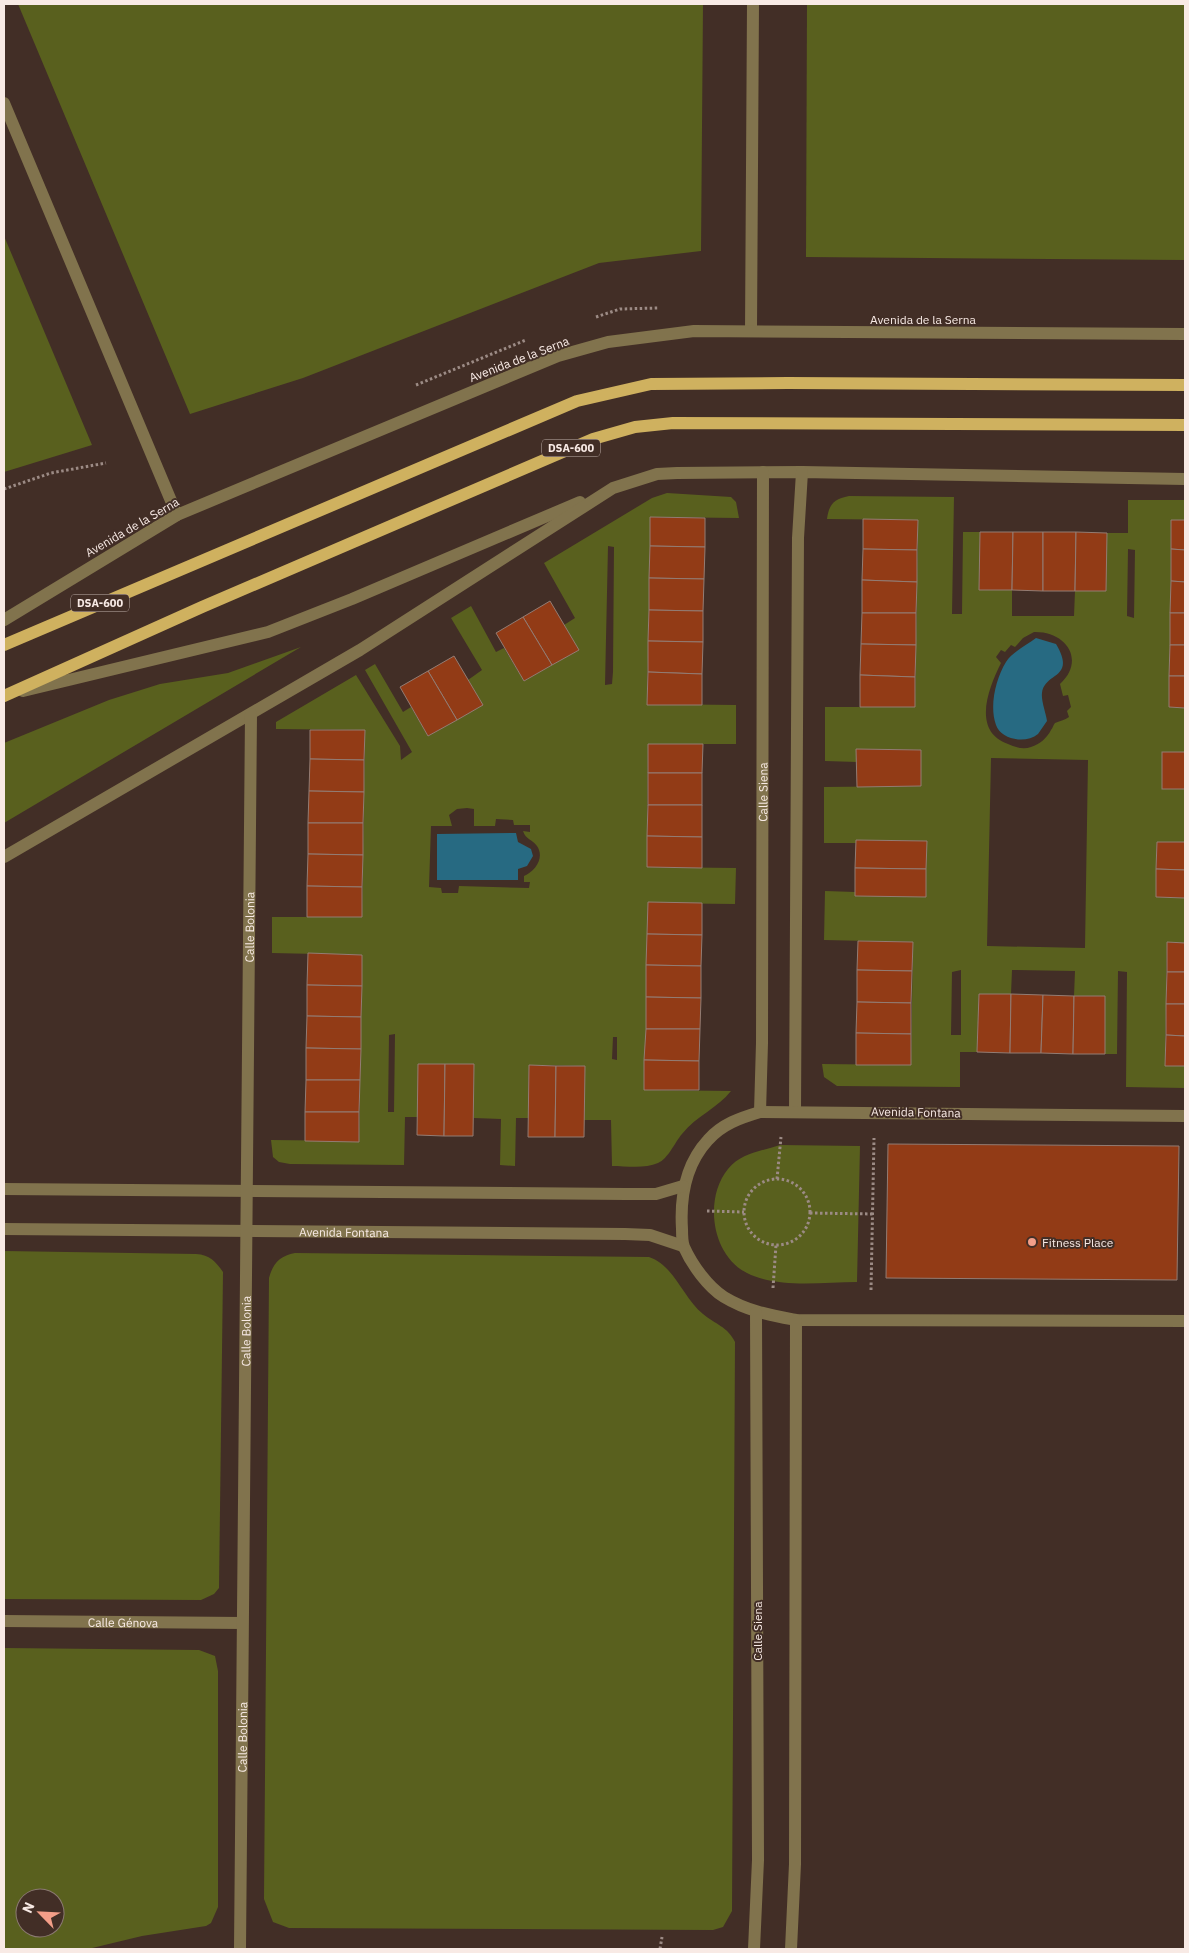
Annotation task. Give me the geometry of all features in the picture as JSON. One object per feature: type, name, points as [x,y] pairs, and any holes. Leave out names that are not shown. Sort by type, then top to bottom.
[{"type":"main road","name":"DSA-600","points":[[4,645],[568,404],[624,389],[651,384],[788,382],[1185,385]]},
{"type":"main road","name":"DSA-600","points":[[5,696],[202,607],[576,446],[635,427],[673,423],[785,422],[1185,425]]},
{"type":"street","points":[[751,331],[753,4]]},
{"type":"street","points":[[4,103],[177,515]]},
{"type":"street","name":"Avenida de la Serna","points":[[4,620],[177,515],[558,356],[608,342],[694,331],[1185,334]]},
{"type":"street","name":"Calle Siena","points":[[760,1112],[762,1043],[763,472]]},
{"type":"street","points":[[5,696],[268,632],[352,599],[614,488],[657,474],[802,472],[1185,478]]},
{"type":"street","points":[[796,1111],[798,538],[802,472]]},
{"type":"street","points":[[4,857],[360,650],[614,488]]},
{"type":"street","name":"Calle Bolonia","points":[[240,1949],[251,714]]},
{"type":"street","name":"Avenida Fontana","points":[[1185,1116],[760,1112],[731,1121],[708,1140],[696,1156],[683,1186],[681,1214],[683,1246],[698,1271],[723,1296],[756,1313],[796,1320],[1185,1321]]},
{"type":"street","points":[[4,1189],[656,1194],[683,1186]]},
{"type":"street","name":"Avenida Fontana","points":[[4,1229],[625,1234],[650,1235],[683,1246]]},
{"type":"street","name":"Calle Siena","points":[[754,1949],[758,1860],[756,1313]]},
{"type":"street","points":[[792,1949],[795,1864],[796,1320]]},
{"type":"street","name":"Calle Génova","points":[[4,1621],[242,1623]]},
{"type":"path","points":[[4,489],[51,473],[106,463]]},
{"type":"path","points":[[777,1179],[781,1136]]},
{"type":"path","points":[[871,1290],[874,1138]]},
{"type":"path","points":[[777,1179],[797,1186],[804,1193],[810,1213],[808,1223],[796,1240],[776,1245],[766,1243],[750,1231],[744,1212],[746,1201],[758,1185],[777,1179]]},
{"type":"path","points":[[704,1211],[744,1212]]},
{"type":"path","points":[[810,1213],[873,1214]]},
{"type":"path","points":[[773,1288],[776,1245]]},
{"type":"path","points":[[660,1949],[662,1937]]},
{"type":"green space","points":[[18,4],[703,4],[701,251],[599,263],[303,378],[190,414]]},
{"type":"green space","points":[[807,4],[1185,4],[1185,260],[806,257]]},
{"type":"green space","points":[[4,236],[92,445],[4,472]]},
{"type":"green space","points":[[667,493],[731,497],[736,502],[739,518],[651,517],[647,704],[736,705],[736,744],[648,744],[647,867],[736,868],[735,904],[648,903],[645,1090],[731,1091],[679,1137],[662,1161],[647,1166],[612,1166],[611,1120],[584,1120],[585,1066],[529,1065],[528,1118],[516,1118],[515,1166],[500,1165],[501,1119],[474,1118],[474,1064],[417,1117],[405,1117],[404,1165],[290,1164],[279,1162],[273,1157],[271,1140],[359,1141],[362,955],[272,953],[272,917],[362,917],[365,730],[276,729],[276,722],[356,675],[400,746],[401,760],[412,752],[365,670],[375,664],[403,712],[411,707],[428,736],[482,705],[468,680],[482,670],[451,618],[471,606],[496,652],[504,648],[524,681],[578,650],[564,625],[575,618],[544,563],[652,498]],"holes":[[[608,546],[614,547],[613,672],[612,684],[605,685]],[[457,809],[474,809],[474,826],[495,826],[496,819],[513,820],[514,825],[530,825],[530,832],[523,831],[537,846],[540,855],[538,864],[524,876],[524,882],[530,882],[529,888],[459,886],[458,893],[442,893],[441,888],[429,887],[431,826],[452,826],[449,815]],[[395,1034],[394,1112],[388,1112],[389,1035]],[[613,1037],[617,1037],[617,1060],[612,1059]]]},
{"type":"green space","points":[[844,497],[954,497],[952,614],[962,614],[963,532],[980,532],[979,590],[1012,590],[1012,616],[1074,616],[1075,591],[1107,533],[1128,533],[1128,500],[1185,500],[1185,520],[1172,520],[1169,707],[1185,708],[1185,752],[1162,752],[1162,788],[1185,789],[1185,842],[1157,842],[1156,897],[1185,898],[1185,943],[1167,943],[1165,1066],[1185,1066],[1185,1088],[1126,1087],[1127,972],[1118,971],[1117,1054],[1105,1054],[1105,996],[1074,996],[1075,971],[1012,970],[1011,994],[979,994],[977,1052],[960,1052],[960,1087],[837,1086],[824,1077],[822,1064],[911,1065],[913,942],[824,940],[825,891],[855,892],[855,896],[926,896],[926,841],[856,840],[856,843],[824,843],[824,787],[921,786],[921,750],[857,749],[857,762],[825,761],[825,707],[915,707],[918,520],[827,519],[829,509],[833,503]],"holes":[[[1128,549],[1135,550],[1134,618],[1127,616]],[[1034,632],[1045,633],[1055,636],[1069,649],[1072,657],[1071,666],[1068,675],[1060,684],[1063,696],[1068,695],[1071,707],[1067,711],[1069,717],[1055,723],[1047,736],[1040,742],[1031,747],[1019,748],[997,738],[990,729],[986,719],[986,708],[988,696],[1001,663],[996,657],[1001,650],[1005,652],[1011,645],[1015,647],[1023,638]],[[991,758],[1088,760],[1085,948],[987,946]],[[961,970],[961,1035],[951,1035],[952,972]]]},
{"type":"green space","points":[[301,647],[4,823],[4,743],[109,700],[160,684],[228,673]]},
{"type":"green space","points":[[780,1145],[860,1146],[857,1282],[801,1284],[772,1281],[747,1273],[735,1265],[725,1253],[715,1225],[714,1210],[720,1181],[728,1169],[739,1159]]},
{"type":"green space","points":[[4,1251],[196,1254],[212,1259],[223,1272],[219,1588],[214,1594],[201,1600],[4,1599]]},
{"type":"green space","points":[[295,1253],[649,1257],[665,1267],[696,1307],[725,1329],[732,1337],[735,1342],[732,1911],[723,1927],[713,1930],[289,1928],[273,1922],[264,1899],[269,1278],[278,1261],[285,1256]]},
{"type":"green space","points":[[4,1648],[199,1650],[215,1656],[218,1671],[218,1907],[211,1923],[206,1926],[142,1936],[88,1949],[4,1949]]},
{"type":"water","points":[[1036,638],[1056,644],[1062,655],[1063,663],[1058,674],[1044,686],[1042,693],[1047,721],[1038,734],[1033,737],[1021,740],[1014,739],[1003,734],[996,725],[993,701],[999,676],[1009,658]]},
{"type":"water","points":[[516,833],[518,842],[531,849],[533,856],[527,866],[518,869],[518,880],[437,880],[437,834]]},
{"type":"building","points":[[650,517],[705,518],[705,547],[650,546]]},
{"type":"building","points":[[863,519],[918,520],[917,550],[863,549]]},
{"type":"building","points":[[1171,520],[1185,520],[1185,550],[1171,549]]},
{"type":"building","points":[[980,532],[1013,532],[1012,590],[979,590]]},
{"type":"building","points":[[1013,532],[1043,532],[1043,591],[1012,590]]},
{"type":"building","points":[[1043,532],[1076,532],[1075,591],[1043,591]]},
{"type":"building","points":[[1076,532],[1107,533],[1106,591],[1075,591]]},
{"type":"building","points":[[650,546],[705,547],[704,579],[649,578]]},
{"type":"building","points":[[863,549],[917,550],[917,582],[862,580]]},
{"type":"building","points":[[1171,549],[1185,550],[1185,582],[1171,581]]},
{"type":"building","points":[[649,578],[704,579],[703,611],[649,610]]},
{"type":"building","points":[[862,580],[917,582],[916,613],[862,613]]},
{"type":"building","points":[[1171,581],[1185,582],[1185,613],[1170,613]]},
{"type":"building","points":[[550,601],[579,650],[552,665],[523,617]]},
{"type":"building","points":[[649,610],[703,611],[703,642],[648,641]]},
{"type":"building","points":[[862,613],[916,613],[916,645],[861,644]]},
{"type":"building","points":[[1170,613],[1185,613],[1185,645],[1170,645]]},
{"type":"building","points":[[523,617],[552,665],[524,681],[496,633]]},
{"type":"building","points":[[648,641],[703,642],[702,674],[648,672]]},
{"type":"building","points":[[861,644],[916,645],[915,677],[860,675]]},
{"type":"building","points":[[1170,645],[1185,645],[1185,676],[1169,676]]},
{"type":"building","points":[[454,656],[483,705],[457,720],[428,671]]},
{"type":"building","points":[[428,671],[457,720],[428,736],[400,687]]},
{"type":"building","points":[[648,672],[702,674],[702,705],[647,705]]},
{"type":"building","points":[[860,675],[915,677],[915,707],[860,707]]},
{"type":"building","points":[[1169,676],[1185,676],[1185,708],[1169,707]]},
{"type":"building","points":[[310,730],[365,730],[364,760],[310,759]]},
{"type":"building","points":[[648,744],[703,744],[702,773],[648,773]]},
{"type":"building","points":[[856,749],[921,750],[921,786],[857,787]]},
{"type":"building","points":[[1162,752],[1185,752],[1185,789],[1162,789]]},
{"type":"building","points":[[310,759],[364,760],[364,792],[309,791]]},
{"type":"building","points":[[648,773],[702,773],[702,805],[648,805]]},
{"type":"building","points":[[309,791],[364,792],[363,823],[308,823]]},
{"type":"building","points":[[648,805],[702,805],[702,837],[647,836]]},
{"type":"building","points":[[308,823],[363,823],[363,855],[308,854]]},
{"type":"building","points":[[647,836],[702,837],[702,868],[647,867]]},
{"type":"building","points":[[856,840],[927,841],[926,869],[855,868]]},
{"type":"building","points":[[1157,842],[1185,842],[1185,870],[1156,869]]},
{"type":"building","points":[[308,854],[363,855],[362,887],[307,886]]},
{"type":"building","points":[[855,868],[926,869],[926,897],[855,896]]},
{"type":"building","points":[[1156,869],[1185,870],[1185,898],[1156,897]]},
{"type":"building","points":[[307,886],[362,887],[362,917],[307,917]]},
{"type":"building","points":[[648,902],[702,903],[702,935],[647,934]]},
{"type":"building","points":[[647,934],[702,935],[701,966],[646,965]]},
{"type":"building","points":[[858,941],[913,942],[912,971],[857,970]]},
{"type":"building","points":[[1167,942],[1185,943],[1185,972],[1167,972]]},
{"type":"building","points":[[308,953],[362,955],[362,986],[307,985]]},
{"type":"building","points":[[646,965],[701,966],[701,998],[646,997]]},
{"type":"building","points":[[857,970],[912,971],[911,1003],[857,1002]]},
{"type":"building","points":[[1167,972],[1185,972],[1185,1004],[1166,1004]]},
{"type":"building","points":[[307,985],[362,986],[361,1017],[307,1016]]},
{"type":"building","points":[[979,994],[1011,994],[1010,1053],[977,1052]]},
{"type":"building","points":[[1011,994],[1043,995],[1041,1053],[1010,1053]]},
{"type":"building","points":[[1043,995],[1074,996],[1073,1054],[1041,1053]]},
{"type":"building","points":[[1074,996],[1105,996],[1105,1054],[1073,1054]]},
{"type":"building","points":[[646,997],[701,998],[700,1029],[646,1029]]},
{"type":"building","points":[[857,1002],[911,1003],[911,1034],[856,1033]]},
{"type":"building","points":[[1166,1004],[1185,1004],[1185,1036],[1166,1035]]},
{"type":"building","points":[[307,1016],[361,1017],[361,1049],[306,1048]]},
{"type":"building","points":[[646,1029],[700,1029],[699,1061],[644,1060]]},
{"type":"building","points":[[856,1033],[911,1034],[911,1065],[856,1065]]},
{"type":"building","points":[[1166,1035],[1185,1036],[1185,1066],[1165,1066]]},
{"type":"building","points":[[306,1048],[361,1049],[360,1080],[306,1080]]},
{"type":"building","points":[[644,1060],[699,1061],[699,1090],[644,1090]]},
{"type":"building","points":[[418,1064],[445,1064],[444,1136],[417,1135]]},
{"type":"building","points":[[445,1064],[474,1064],[473,1136],[444,1136]]},
{"type":"building","points":[[529,1065],[556,1066],[555,1137],[528,1137]]},
{"type":"building","points":[[556,1066],[585,1066],[584,1137],[555,1137]]},
{"type":"building","points":[[306,1080],[360,1080],[359,1112],[305,1112]]},
{"type":"building","points":[[305,1112],[359,1112],[359,1142],[305,1141]]},
{"type":"building","name":"Fitness Place","points":[[888,1144],[1179,1146],[1177,1280],[886,1278]]},
{"type":"place","name":"Fitness Place","points":[[1032,1242]]}]
